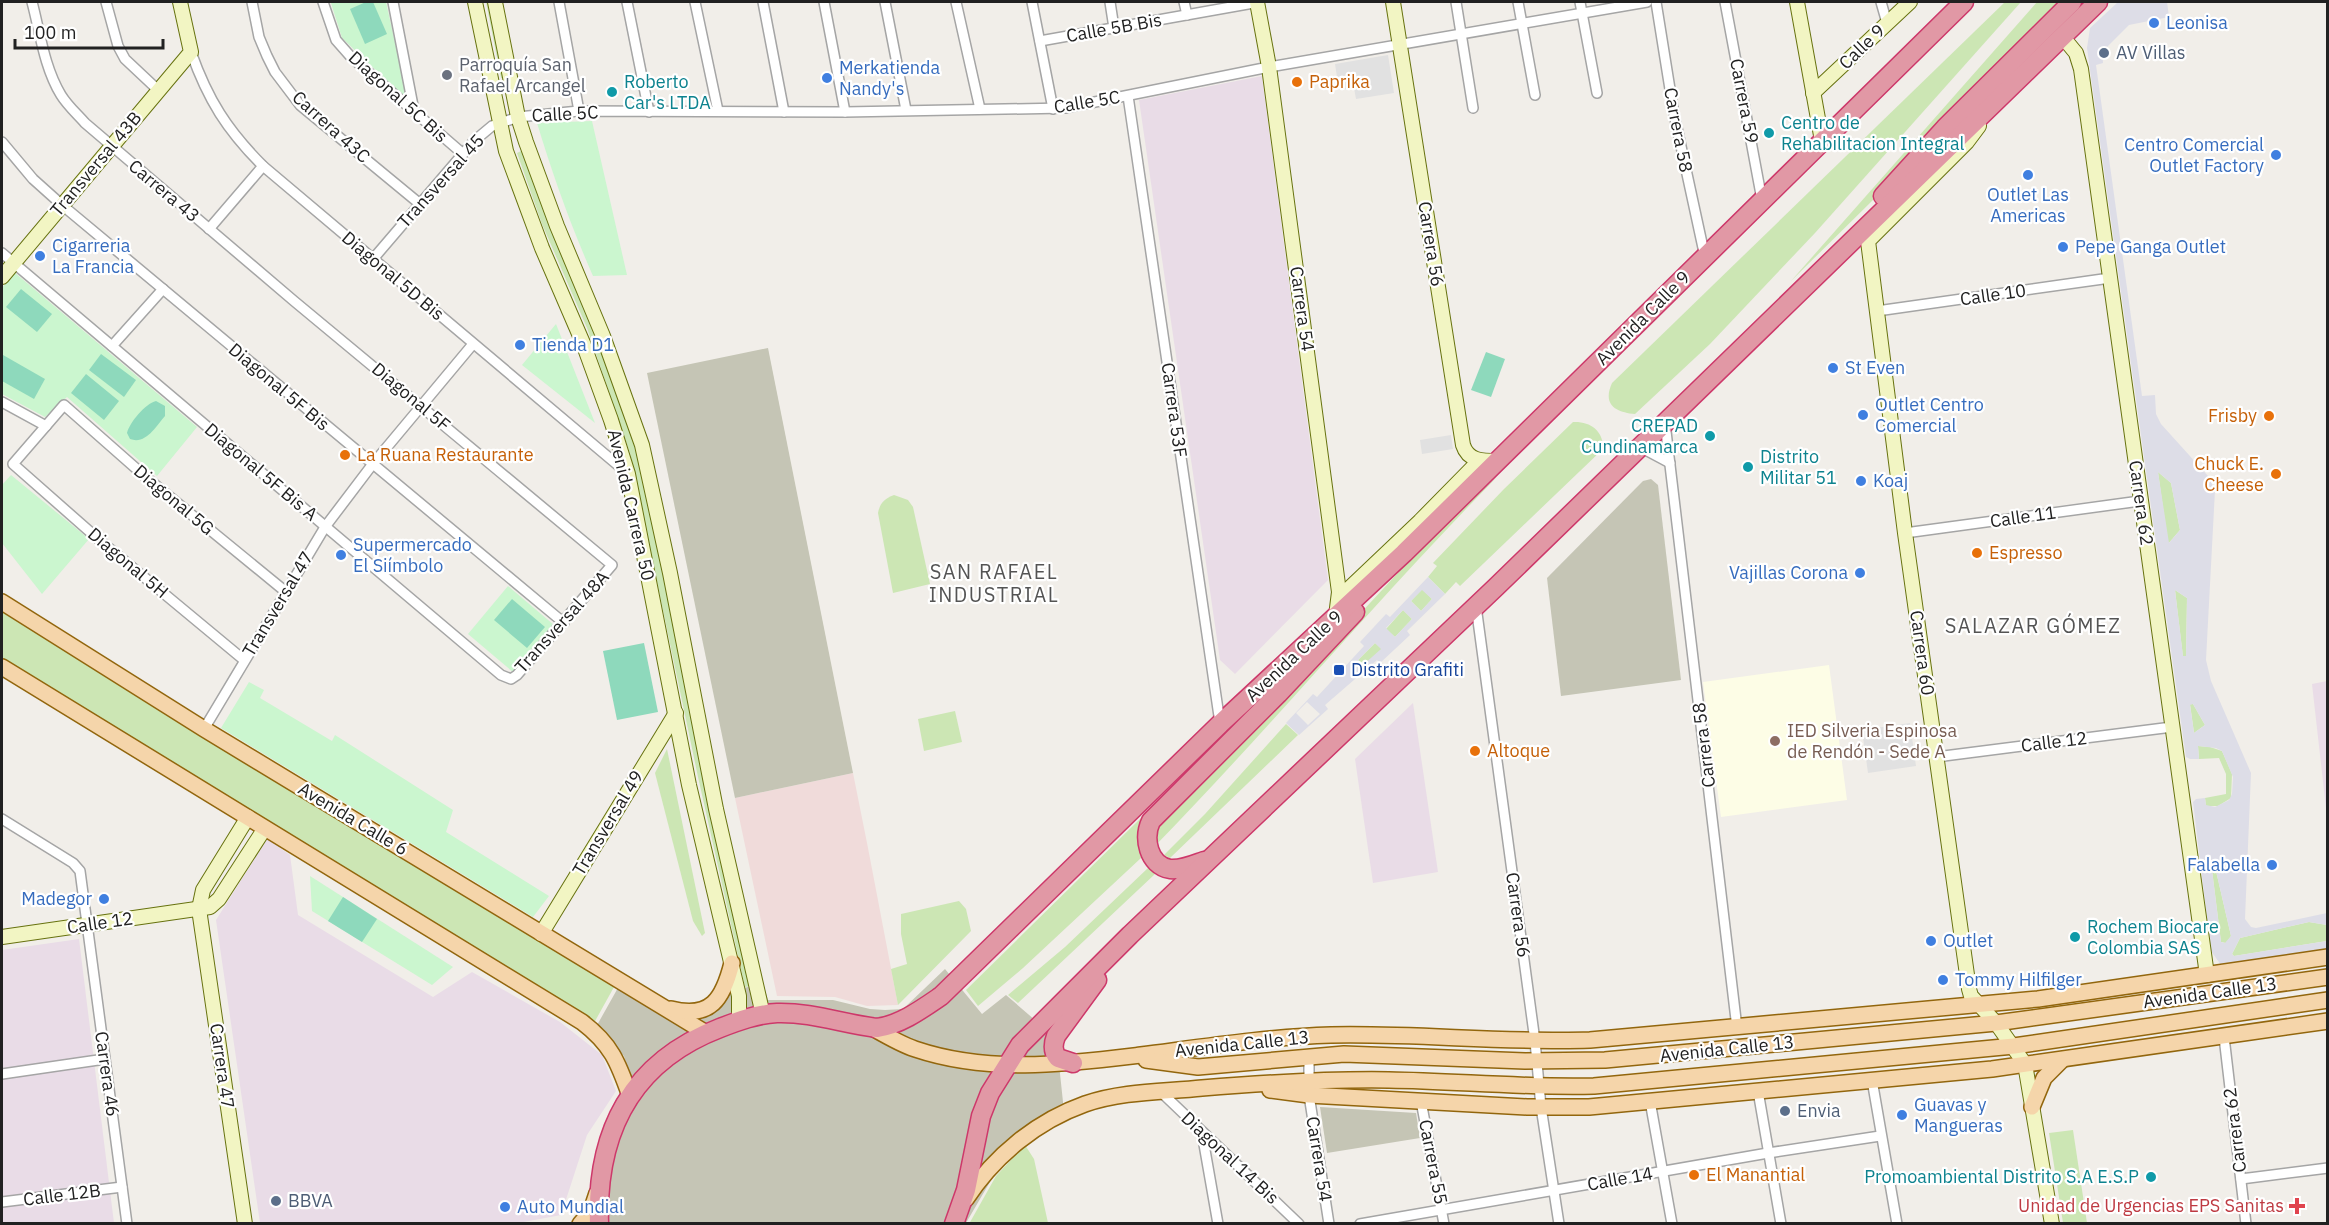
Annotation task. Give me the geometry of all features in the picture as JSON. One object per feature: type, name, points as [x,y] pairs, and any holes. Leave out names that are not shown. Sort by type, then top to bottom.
[{"type":"highway","name":"Avenida Calle 9","points":[[599,1186],[610,1133],[630,1096],[664,1060],[685,1044],[739,1021],[785,1013],[810,1014],[871,1027],[885,1027],[916,1012],[941,996],[1220,724],[1404,554],[1964,2]]},
{"type":"highway","points":[[1816,276],[1918,156],[2072,2]]},
{"type":"highway","points":[[955,1219],[970,1173],[981,1116],[990,1093],[1020,1045],[1130,935],[1476,606],[2098,2]]},
{"type":"highway","points":[[1816,276],[1868,241]]},
{"type":"highway","points":[[1208,860],[1179,869],[1162,866],[1153,857],[1148,846],[1147,830],[1150,822],[1340,630],[1404,554]]},
{"type":"highway","points":[[1073,1063],[1062,1061],[1055,1054],[1056,1035],[1130,935]]},
{"type":"highway","points":[[599,1186],[599,1224]]},
{"type":"highway","points":[[599,1186],[609,1224]]},
{"type":"main road","name":"Avenida Calle 6","points":[[2,602],[204,729],[706,1034]]},
{"type":"main road","points":[[2,667],[582,1022],[598,1035],[615,1056],[630,1096]]},
{"type":"main road","name":"Avenida Calle 13","points":[[871,1027],[913,1048],[937,1055],[1007,1064],[1044,1065],[1312,1036],[1590,1040],[2038,999],[2328,957]]},
{"type":"main road","points":[[659,1005],[693,1012],[702,1010],[714,1003],[724,990],[732,963]]},
{"type":"main road","points":[[2165,999],[2201,976]]},
{"type":"main road","name":"Avenida Calle 13","points":[[1124,1057],[1198,1067],[1309,1056],[1362,1054],[1537,1061],[1605,1060],[1996,1023],[2328,977]]},
{"type":"main road","name":"Avenida Calle 13","points":[[1309,1088],[1391,1080],[1594,1086],[2014,1046],[2328,1000]]},
{"type":"main road","name":"Avenida Calle 13","points":[[955,1219],[974,1187],[994,1162],[1014,1144],[1076,1108],[1103,1099],[1234,1086],[1309,1088],[1421,1101],[1589,1107],[2062,1060],[2328,1021]]},
{"type":"main road","points":[[2164,1025],[2199,1040]]},
{"type":"main road","points":[[1737,1028],[1767,1045]]},
{"type":"main road","points":[[1419,1037],[1450,1058]]},
{"type":"main road","points":[[2032,1107],[2044,1078],[2062,1060]]},
{"type":"main road","points":[[1751,1092],[1759,1070]]},
{"type":"main road","points":[[580,1224],[591,1211],[599,1186]]},
{"type":"street","name":"Carrera 43","points":[[33,2],[44,50],[54,81],[62,96],[111,147],[209,229]]},
{"type":"street","points":[[106,2],[113,32],[125,59],[158,90]]},
{"type":"street","points":[[180,2],[191,52]]},
{"type":"street","name":"Carrera 43C","points":[[252,2],[260,37],[275,72],[300,105],[420,204]]},
{"type":"street","name":"Diagonal 5C Bis","points":[[322,2],[336,40],[351,57],[462,153]]},
{"type":"street","points":[[393,2],[414,111]]},
{"type":"street","name":"Avenida Carrera 50","points":[[475,2],[506,151],[542,248],[583,343],[628,474],[689,785],[739,996],[739,1021]]},
{"type":"street","name":"Avenida Carrera 50","points":[[495,2],[518,117],[557,226],[610,356],[642,445],[670,573],[716,809],[763,1015]]},
{"type":"street","points":[[559,2],[579,111]]},
{"type":"street","points":[[627,2],[649,112]]},
{"type":"street","points":[[695,2],[718,111]]},
{"type":"street","points":[[763,2],[784,112]]},
{"type":"street","points":[[824,2],[845,112]]},
{"type":"street","points":[[885,2],[906,110]]},
{"type":"street","points":[[956,2],[980,109]]},
{"type":"street","points":[[1032,2],[1053,109]]},
{"type":"street","points":[[1110,2],[1114,28]]},
{"type":"street","points":[[1184,2],[1187,15]]},
{"type":"street","name":"Calle 5B Bis","points":[[1040,41],[1258,2]]},
{"type":"street","name":"Carrera 54","points":[[1258,2],[1269,67],[1340,597],[1336,616]]},
{"type":"street","name":"Carrera 56","points":[[1393,2],[1463,445],[1466,453],[1479,461]]},
{"type":"street","points":[[1456,2],[1473,108]]},
{"type":"street","points":[[1518,2],[1535,95]]},
{"type":"street","points":[[1580,2],[1597,93]]},
{"type":"street","name":"Calle 5C","points":[[518,117],[579,111],[845,112],[1065,108],[1269,67],[1647,2]]},
{"type":"street","name":"Carrera 58","points":[[1656,2],[1674,114],[1705,257]]},
{"type":"street","name":"Carrera 59","points":[[1725,2],[1762,200]]},
{"type":"street","points":[[1797,2],[1822,141]]},
{"type":"street","points":[[1881,2],[1887,23]]},
{"type":"street","name":"Calle 9","points":[[1814,93],[1910,2]]},
{"type":"street","name":"Carrera 62","points":[[2062,36],[2076,53],[2080,63],[2172,727],[2201,976]]},
{"type":"street","name":"Transversal 43B","points":[[2,277],[191,52]]},
{"type":"street","name":"Diagonal 5D Bis","points":[[191,52],[215,108],[237,140],[263,166],[628,474]]},
{"type":"street","points":[[1868,241],[1967,142],[2004,92]]},
{"type":"street","name":"Carrera 53F","points":[[1128,96],[1220,724]]},
{"type":"street","name":"Transversal 45","points":[[373,260],[462,153],[492,126],[518,117]]},
{"type":"street","name":"Diagonal 5F Bis","points":[[2,142],[33,179],[62,205],[564,623]]},
{"type":"street","points":[[209,229],[263,166]]},
{"type":"street","name":"Diagonal 5F","points":[[209,229],[612,565]]},
{"type":"street","name":"Carrera 60","points":[[1868,241],[1905,533],[1969,989],[1977,1004],[1996,1023],[2025,1064],[2052,1224]]},
{"type":"street","name":"Diagonal 5F Bis A","points":[[2,253],[501,675],[511,679]]},
{"type":"street","name":"Calle 10","points":[[1877,311],[2110,278]]},
{"type":"street","points":[[112,346],[162,289]]},
{"type":"street","name":"Transversal 47","points":[[204,729],[325,526],[372,465],[473,344]]},
{"type":"street","points":[[2,402],[46,426]]},
{"type":"street","name":"Diagonal 5G","points":[[46,426],[64,405],[286,592]]},
{"type":"street","name":"Carrera 58","points":[[1665,423],[1737,1028]]},
{"type":"street","name":"Diagonal 5H","points":[[46,426],[13,464],[97,538],[244,660]]},
{"type":"street","points":[[1640,447],[1670,463]]},
{"type":"street","points":[[1340,597],[1479,461],[1498,461]]},
{"type":"street","name":"Calle 11","points":[[1905,533],[2140,501]]},
{"type":"street","name":"Transversal 48A","points":[[511,679],[518,675],[612,565]]},
{"type":"street","name":"Carrera 56","points":[[1476,606],[1535,1041],[1541,1107],[1559,1224]]},
{"type":"street","name":"Transversal 49","points":[[541,934],[675,713]]},
{"type":"street","name":"Calle 12","points":[[1936,757],[2172,727]]},
{"type":"street","name":"Carrera 47","points":[[245,1224],[199,909],[203,890],[248,817]]},
{"type":"street","name":"Carrera 46","points":[[2,819],[77,866],[80,871],[128,1224]]},
{"type":"street","points":[[199,909],[210,907],[219,899],[265,828]]},
{"type":"street","name":"Calle 12","points":[[2,937],[199,909]]},
{"type":"street","name":"Carrera 62","points":[[2224,1037],[2246,1224]]},
{"type":"street","name":"Carrera 54","points":[[1309,1056],[1309,1088],[1329,1224]]},
{"type":"street","points":[[2,1074],[105,1059]]},
{"type":"street","points":[[1872,1080],[1897,1224]]},
{"type":"street","name":"Diagonal 14 Bis","points":[[1161,1092],[1299,1224]]},
{"type":"street","points":[[1751,1092],[1768,1153],[1781,1224]]},
{"type":"street","name":"Carrera 55","points":[[1421,1101],[1444,1224]]},
{"type":"street","points":[[1650,1101],[1672,1224]]},
{"type":"street","points":[[1202,1133],[1218,1224]]},
{"type":"street","name":"Calle 14","points":[[1360,1224],[1768,1153],[1880,1136]]},
{"type":"street","points":[[2241,1179],[2328,1168]]},
{"type":"street","name":"Calle 12B","points":[[2,1202],[122,1187]]},
{"type":"shaded area","points":[[2118,2],[2167,2],[2169,17],[2129,25],[2102,52],[2103,63],[2096,65],[2142,396],[2155,395],[2156,414],[2161,424],[2208,476],[2215,490],[2206,660],[2211,681],[2251,773],[2245,919],[2251,927],[2256,928],[2327,913],[2327,925],[2309,922],[2240,938],[2232,954],[2234,956],[2327,941],[2327,949],[2221,965],[2211,951],[2193,802],[2196,799],[2205,798],[2206,805],[2215,807],[2229,800],[2232,794],[2233,777],[2222,751],[2216,748],[2198,746],[2199,759],[2186,757],[2087,48],[2090,28]],"holes":[[[2158,472],[2171,483],[2180,530],[2169,543]],[[2175,590],[2187,598],[2186,656],[2183,656]],[[2193,704],[2205,725],[2194,733],[2190,705]],[[2212,870],[2216,871],[2231,936],[2225,943],[2221,942]]]},
{"type":"shaded area","points":[[1388,55],[1394,93],[1356,99],[1354,88],[1339,90],[1335,64]]},
{"type":"shaded area","points":[[1262,76],[1328,580],[1235,674],[1220,660],[1139,100]]},
{"type":"shaded area","points":[[768,348],[853,773],[735,798],[647,373]]},
{"type":"shaded area","points":[[1451,435],[1453,449],[1422,454],[1420,440]]},
{"type":"shaded area","points":[[1651,479],[1658,485],[1681,680],[1561,696],[1547,578],[1643,481]]},
{"type":"shaded area","points":[[1428,577],[1445,594],[1407,631],[1410,635],[1380,663],[1377,660],[1325,705],[1328,709],[1299,735],[1286,723],[1313,694],[1317,697],[1364,646],[1360,642],[1386,614],[1390,617]],"holes":[[[1422,590],[1432,599],[1421,611],[1411,601]],[[1403,610],[1412,619],[1395,637],[1386,628]],[[1375,643],[1381,649],[1363,665],[1358,660]],[[1307,702],[1320,714],[1308,725],[1296,713]]]},
{"type":"shaded area","name":"IED Silveria Espinosa de Rendón - Sede A","points":[[1829,665],[1847,800],[1721,817],[1703,682]]},
{"type":"shaded area","points":[[2328,681],[2327,817],[2312,684]]},
{"type":"shaded area","points":[[1413,703],[1438,872],[1373,883],[1355,759]]},
{"type":"shaded area","points":[[1910,723],[1916,766],[1868,773],[1862,730]]},
{"type":"shaded area","points":[[853,773],[898,1005],[867,1006],[835,997],[777,996],[735,798]]},
{"type":"shaded area","points":[[267,839],[290,855],[298,915],[433,997],[472,972],[560,1022],[602,1055],[616,1091],[587,1135],[561,1215],[513,1224],[260,1223],[216,920]]},
{"type":"shaded area","points":[[79,939],[114,1223],[2,1224],[2,950]]},
{"type":"shaded area","points":[[945,969],[982,1014],[1006,995],[1050,1033],[1059,1064],[1065,1121],[1025,1144],[1015,1153],[994,1175],[966,1223],[570,1224],[585,1211],[632,1082],[624,1056],[596,1027],[619,986],[667,1013],[706,1012],[725,1000],[729,992],[763,983],[768,1000],[833,1000],[870,1009],[885,1010],[903,1009]]},
{"type":"shaded area","points":[[1320,1107],[1416,1113],[1420,1138],[1327,1153]]},
{"type":"green space","points":[[366,2],[373,2],[387,34],[365,44],[350,9]]},
{"type":"green space","points":[[386,2],[408,101],[342,38],[331,3]]},
{"type":"green space","points":[[486,2],[491,2],[507,78],[501,78]]},
{"type":"green space","points":[[2005,2],[2021,2],[1815,233],[1710,344],[1635,414],[1613,406],[1609,397],[1612,383]]},
{"type":"green space","points":[[2037,2],[2059,2],[1977,82],[1874,199],[1791,281]]},
{"type":"green space","points":[[592,121],[627,275],[593,276],[563,201],[537,123]]},
{"type":"green space","points":[[523,150],[576,282],[638,450],[752,986],[745,987],[630,453],[587,328],[542,224],[517,153]]},
{"type":"green space","points":[[14,272],[197,427],[157,476],[67,397],[45,417],[2,394],[2,288]]},
{"type":"green space","points":[[21,289],[52,314],[37,332],[6,307]]},
{"type":"green space","points":[[556,324],[595,423],[522,365]]},
{"type":"green space","points":[[1486,352],[1505,359],[1491,397],[1471,390]]},
{"type":"green space","points":[[101,354],[136,380],[124,397],[89,370]]},
{"type":"green space","points":[[3,355],[45,379],[34,399],[2,381]]},
{"type":"green space","points":[[86,374],[119,401],[104,420],[71,393]]},
{"type":"green space","points":[[156,401],[165,406],[165,416],[146,437],[130,439],[127,433],[135,419],[147,406]]},
{"type":"green space","points":[[1573,422],[1585,423],[1595,428],[1601,437],[1603,449],[1460,586],[1456,582],[1445,594],[1428,577],[1437,566],[1433,563]]},
{"type":"green space","points":[[2158,472],[2171,483],[2180,530],[2168,544]]},
{"type":"green space","points":[[11,475],[89,539],[42,594],[2,543],[2,485]]},
{"type":"green space","points":[[1497,477],[1153,848],[1155,828],[1317,660],[1436,532]]},
{"type":"green space","points":[[894,495],[908,500],[913,507],[930,584],[893,593],[878,513],[883,502]]},
{"type":"green space","points":[[508,586],[554,625],[514,673],[468,634]]},
{"type":"green space","points":[[1422,589],[1432,599],[1421,611],[1411,601]]},
{"type":"green space","points":[[2175,590],[2187,598],[2186,656],[2183,657]]},
{"type":"green space","points":[[512,599],[545,627],[527,648],[494,620]]},
{"type":"green space","points":[[1403,610],[1412,619],[1395,637],[1386,629]]},
{"type":"green space","points":[[2,612],[614,987],[594,1023],[2,659]]},
{"type":"green space","points":[[644,643],[658,712],[617,720],[603,651]]},
{"type":"green space","points":[[1375,643],[1382,649],[1364,665],[1358,660]]},
{"type":"green space","points":[[249,682],[264,690],[260,698],[332,741],[335,735],[453,810],[446,832],[549,896],[533,917],[221,728]]},
{"type":"green space","points":[[2190,704],[2193,704],[2205,725],[2194,733]]},
{"type":"green space","points":[[955,711],[962,742],[924,751],[918,719]]},
{"type":"green space","points":[[1286,724],[1298,735],[1170,858],[1164,855],[1205,814]]},
{"type":"green space","points":[[2198,746],[2222,751],[2232,774],[2231,798],[2218,806],[2206,806],[2205,798],[2226,794],[2226,774],[2219,758],[2199,759]]},
{"type":"green space","points":[[667,749],[705,933],[702,936],[693,921],[655,773]]},
{"type":"green space","points":[[1142,817],[1139,840],[1141,858],[1023,968],[978,1006],[966,990]]},
{"type":"green space","points":[[1148,868],[1155,874],[1018,1003],[1008,995],[1065,947]]},
{"type":"green space","points":[[2212,870],[2216,871],[2231,936],[2226,943],[2221,942]]},
{"type":"green space","points":[[310,876],[453,967],[432,985],[312,911]]},
{"type":"green space","points":[[343,897],[377,919],[362,942],[328,921]]},
{"type":"green space","points":[[959,901],[966,909],[971,931],[898,1005],[891,969],[907,964],[901,934],[901,914]]},
{"type":"green space","points":[[2309,922],[2327,925],[2327,941],[2234,956],[2232,954],[2240,938]]},
{"type":"green space","points":[[2073,1130],[2087,1223],[2063,1223],[2049,1133]]},
{"type":"green space","points":[[1025,1145],[1034,1159],[1048,1223],[969,1224],[996,1176]]},
{"type":"place","name":"Leonisa","points":[[2154,23]]},
{"type":"place","name":"AV Villas","points":[[2104,53]]},
{"type":"place","name":"Parroquía San Rafael Arcangel","points":[[447,75]]},
{"type":"place","name":"Merkatienda Nandy's","points":[[827,78]]},
{"type":"place","name":"Paprika","points":[[1297,82]]},
{"type":"place","name":"Roberto Car's LTDA","points":[[612,92]]},
{"type":"place","name":"Centro de Rehabilitacion Integral","points":[[1769,133]]},
{"type":"place","name":"Centro Comercial Outlet Factory","points":[[2276,155]]},
{"type":"place","name":"Outlet Las Americas","points":[[2028,175]]},
{"type":"place","name":"Pepe Ganga Outlet","points":[[2063,247]]},
{"type":"place","name":"Cigarreria La Francia","points":[[40,256]]},
{"type":"place","name":"Tienda D1","points":[[520,345]]},
{"type":"place","name":"St Even","points":[[1833,368]]},
{"type":"place","name":"Outlet Centro Comercial","points":[[1863,415]]},
{"type":"place","name":"Frisby","points":[[2269,416]]},
{"type":"place","name":"CREPAD Cundinamarca","points":[[1710,436]]},
{"type":"place","name":"La Ruana Restaurante","points":[[345,455]]},
{"type":"place","name":"Distrito Militar 51","points":[[1748,467]]},
{"type":"place","name":"Chuck E. Cheese","points":[[2276,474]]},
{"type":"place","name":"Koaj","points":[[1861,481]]},
{"type":"place","name":"Espresso","points":[[1977,553]]},
{"type":"place","name":"Supermercado El Siímbolo","points":[[341,555]]},
{"type":"place","name":"Vajillas Corona","points":[[1860,573]]},
{"type":"place","name":"Distrito Grafiti","points":[[1339,670]]},
{"type":"place","name":"IED Silveria Espinosa de Rendón - Sede A","points":[[1775,741]]},
{"type":"place","name":"Altoque","points":[[1475,751]]},
{"type":"place","name":"Falabella","points":[[2272,865]]},
{"type":"place","name":"Madegor","points":[[104,899]]},
{"type":"place","name":"Rochem Biocare Colombia SAS","points":[[2075,937]]},
{"type":"place","name":"Outlet","points":[[1931,941]]},
{"type":"place","name":"Tommy Hilfilger","points":[[1943,980]]},
{"type":"place","name":"Envia","points":[[1785,1111]]},
{"type":"place","name":"Guavas y Mangueras","points":[[1902,1115]]},
{"type":"place","name":"El Manantial","points":[[1694,1175]]},
{"type":"place","name":"Promoambiental Distrito S.A E.S.P","points":[[2151,1177]]},
{"type":"place","name":"BBVA","points":[[276,1201]]},
{"type":"place","name":"Unidad de Urgencias EPS Sanitas","points":[[2297,1206]]},
{"type":"place","name":"Auto Mundial","points":[[505,1207]]},
{"type":"district","name":"SAN RAFAEL INDUSTRIAL","points":[[994,584]]},
{"type":"district","name":"SALAZAR GÓMEZ","points":[[2033,626]]}]
